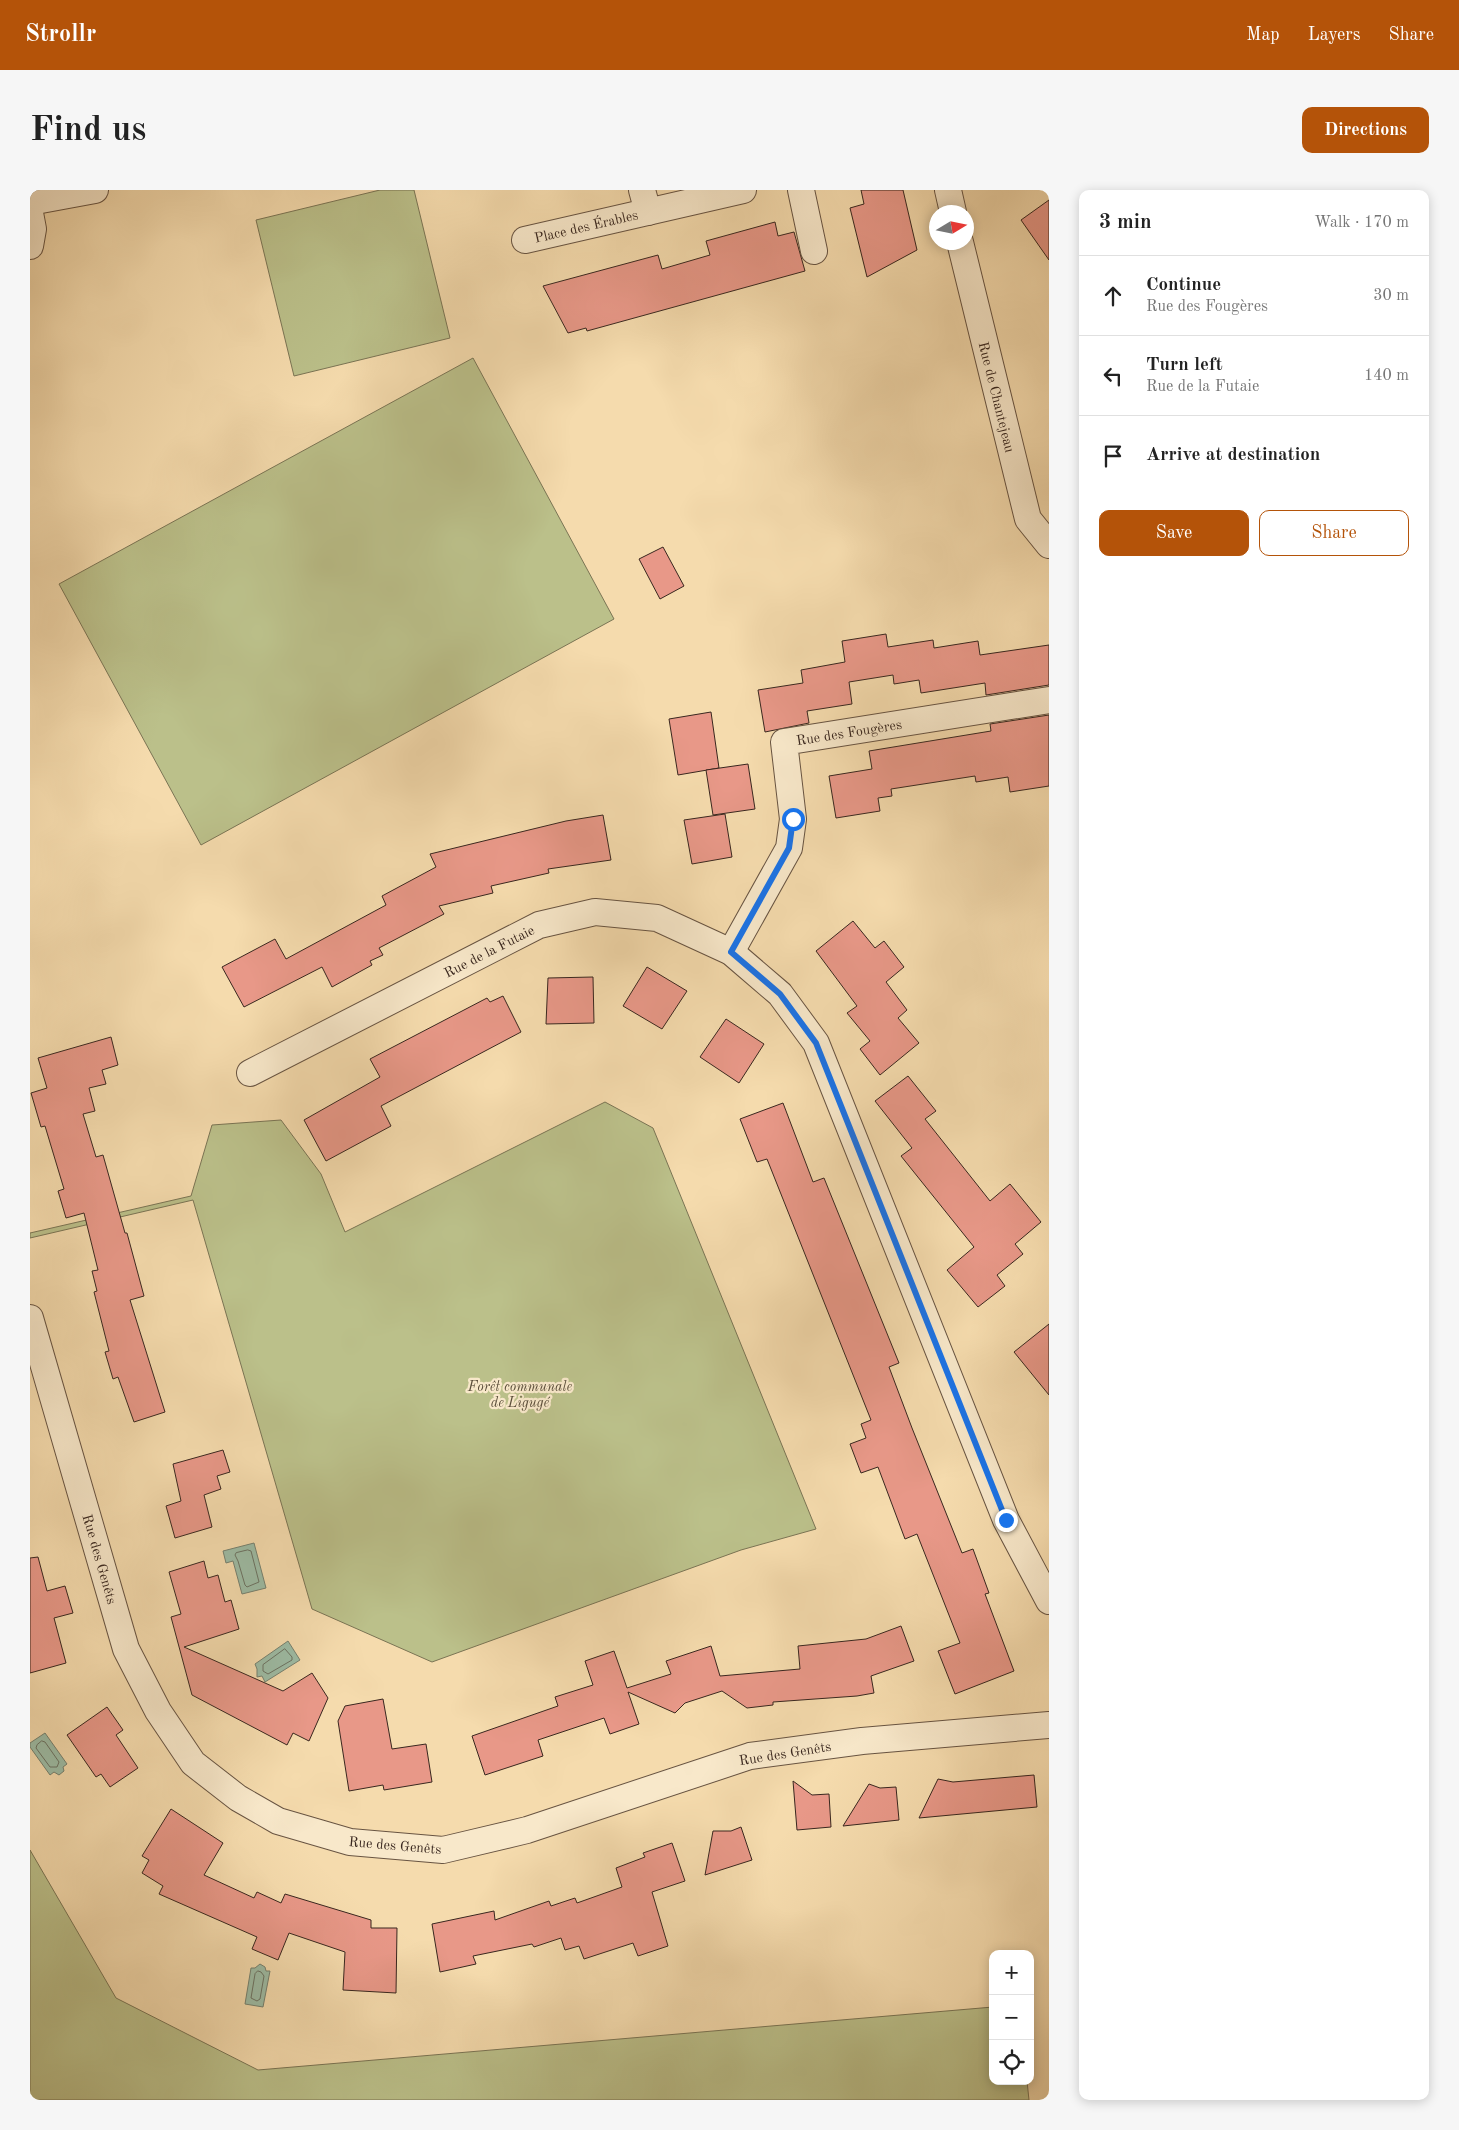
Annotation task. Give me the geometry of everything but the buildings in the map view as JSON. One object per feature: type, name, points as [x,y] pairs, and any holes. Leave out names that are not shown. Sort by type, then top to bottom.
[{"type":"street","points":[[30,202],[95,190]]},
{"type":"street","name":"Place des Érables","points":[[525,240],[645,201],[744,190]]},
{"type":"street","points":[[801,190],[814,251]]},
{"type":"street","points":[[948,190],[951,205]]},
{"type":"street","points":[[30,213],[32,229],[30,246]]},
{"type":"street","name":"Rue de Chantejeau","points":[[962,250],[1028,519],[1049,545]]},
{"type":"street","name":"Rue des Fougères","points":[[731,952],[789,848],[793,819],[784,742],[1049,700]]},
{"type":"street","name":"Rue de la Futaie","points":[[250,1073],[539,925],[594,912],[657,918],[731,952],[780,994],[816,1043],[1006,1520],[1049,1601]]},
{"type":"street","name":"Rue des Genêts","points":[[30,1318],[126,1649],[158,1711],[193,1763],[238,1798],[278,1821],[350,1842],[443,1850],[527,1830],[750,1756],[862,1741],[1049,1725]]},
{"type":"green space","points":[[380,190],[414,190],[450,338],[294,376],[256,220]]},
{"type":"green space","points":[[473,358],[614,619],[201,845],[59,584]]},
{"type":"green space","name":"Forêt communale de Ligugé","points":[[605,1102],[653,1128],[816,1529],[741,1550],[432,1662],[312,1609],[193,1200],[30,1238],[30,1233],[191,1196],[212,1125],[281,1120],[321,1174],[345,1232]]},
{"type":"green space","points":[[30,1850],[116,1998],[258,2070],[989,2007],[989,2085],[1027,2085],[1029,2100],[30,2100]]},
{"type":"water","points":[[254,1543],[266,1588],[242,1594],[233,1561],[226,1563],[223,1551]]},
{"type":"water","points":[[288,1641],[300,1660],[265,1682],[262,1676],[257,1677],[255,1664]]},
{"type":"water","points":[[45,1733],[67,1764],[63,1767],[64,1771],[59,1775],[54,1772],[50,1775],[30,1747],[30,1743]]},
{"type":"water","points":[[260,1964],[265,1967],[266,1971],[270,1971],[263,2007],[245,2004],[251,1968],[255,1968]]},
{"type":"route","points":[[793,819],[789,848],[731,952],[780,994],[816,1043],[1006,1520]]}]
